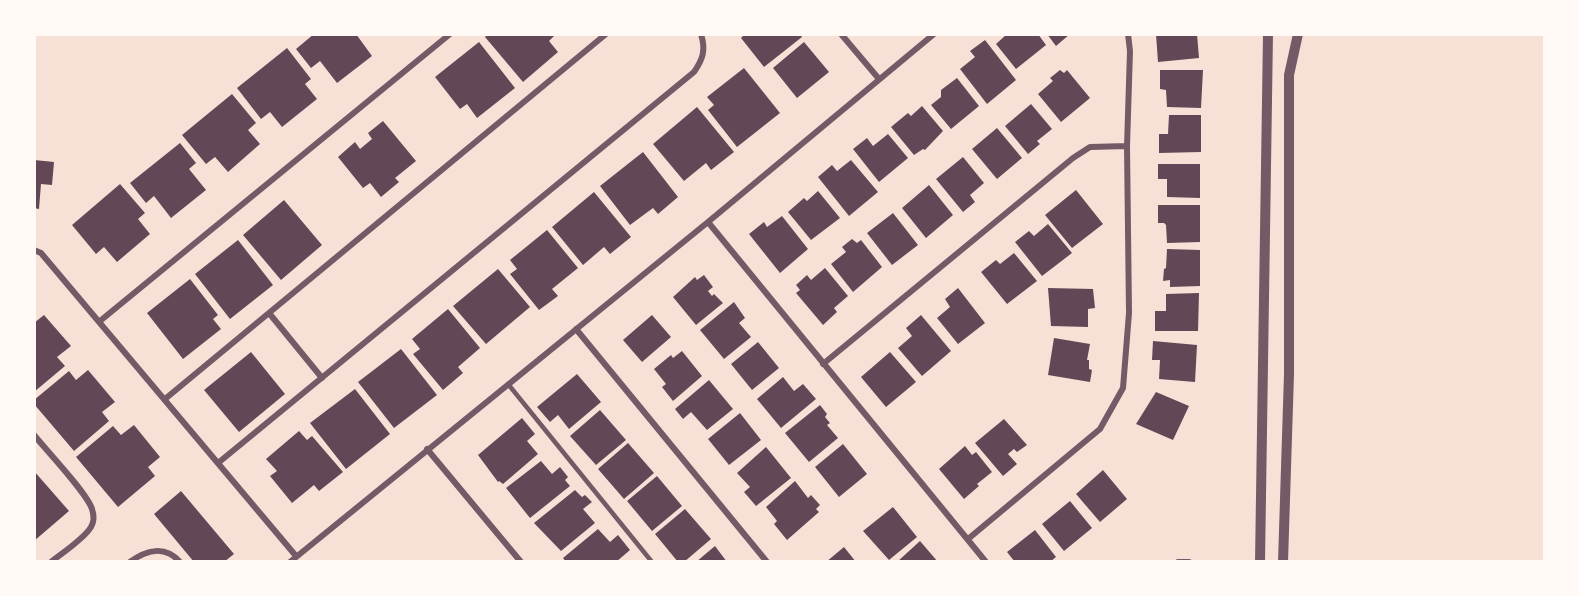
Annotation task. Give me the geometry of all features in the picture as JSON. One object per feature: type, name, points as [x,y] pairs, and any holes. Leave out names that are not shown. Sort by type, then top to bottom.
[{"type":"street","points":[[100,321],[450,34]]},
{"type":"street","points":[[165,399],[606,34]]},
{"type":"street","points":[[218,463],[694,72],[703,59],[704,45],[701,34]]},
{"type":"street","points":[[841,34],[879,79]]},
{"type":"street","points":[[290,561],[708,222],[934,34]]},
{"type":"street","points":[[968,539],[1100,429],[1123,388],[1129,313],[1127,146],[1130,51],[1128,34]]},
{"type":"street","points":[[1260,561],[1269,34]]},
{"type":"street","points":[[1282,561],[1289,362],[1289,75],[1298,34]]},
{"type":"street","points":[[823,364],[1073,158],[1090,147],[1127,146]]},
{"type":"street","points":[[708,222],[986,561]]},
{"type":"street","points":[[34,250],[41,253],[100,321],[296,556]]},
{"type":"street","points":[[269,313],[322,378]]},
{"type":"street","points":[[576,329],[767,561]]},
{"type":"street","points":[[34,435],[87,500],[92,507],[94,518],[90,528],[51,561]]},
{"type":"street","points":[[426,449],[521,561]]},
{"type":"street","points":[[130,561],[142,554],[164,551],[176,556],[180,561]]},
{"type":"street","points":[[1178,561],[1189,561]]},
{"type":"lane","points":[[508,384],[652,561]]},
{"type":"building","points":[[314,34],[356,34],[372,56],[337,83],[320,61],[311,68],[296,49]]},
{"type":"building","points":[[488,34],[556,34],[549,41],[558,52],[523,82],[485,37]]},
{"type":"building","points":[[745,34],[800,34],[802,37],[764,67],[741,38]]},
{"type":"building","points":[[1007,34],[1038,34],[1046,45],[1016,69],[996,44]]},
{"type":"building","points":[[1047,34],[1070,34],[1056,46]]},
{"type":"building","points":[[1156,34],[1197,34],[1199,58],[1158,62]]},
{"type":"building","points":[[985,40],[1016,80],[987,104],[960,69],[975,57],[970,51]]},
{"type":"building","points":[[479,42],[515,88],[477,118],[467,104],[460,109],[435,77]]},
{"type":"building","points":[[804,42],[829,72],[797,98],[773,68]]},
{"type":"building","points":[[287,48],[311,79],[305,84],[317,99],[282,127],[270,112],[261,119],[237,88]]},
{"type":"building","points":[[744,68],[780,113],[737,147],[708,110],[714,105],[707,97]]},
{"type":"building","points":[[1060,70],[1064,73],[1067,70],[1090,98],[1061,122],[1038,94],[1053,81],[1050,78]]},
{"type":"building","points":[[1160,70],[1203,70],[1201,108],[1167,107],[1166,90],[1160,89]]},
{"type":"building","points":[[957,78],[979,106],[951,129],[931,105],[941,97],[941,90]]},
{"type":"building","points":[[232,94],[256,123],[248,130],[260,144],[228,172],[215,157],[206,164],[182,135]]},
{"type":"building","points":[[1031,104],[1052,129],[1037,141],[1040,144],[1028,154],[1005,126]]},
{"type":"building","points":[[922,106],[943,131],[925,150],[914,155],[891,127],[908,113],[911,116]]},
{"type":"building","points":[[697,107],[734,152],[711,170],[706,163],[684,181],[653,144]]},
{"type":"building","points":[[1169,115],[1201,115],[1201,152],[1159,153],[1159,134],[1168,134]]},
{"type":"building","points":[[383,121],[416,161],[395,178],[399,182],[381,197],[370,183],[363,188],[338,157],[355,142],[360,149],[372,139],[368,133]]},
{"type":"building","points":[[997,128],[1022,158],[997,179],[972,149]]},
{"type":"building","points":[[888,134],[908,158],[879,182],[853,149],[867,138],[873,146]]},
{"type":"building","points":[[180,143],[196,163],[189,169],[206,190],[171,218],[154,196],[146,203],[130,183]]},
{"type":"building","points":[[643,152],[678,197],[658,214],[653,208],[630,225],[600,186]]},
{"type":"building","points":[[963,157],[984,183],[970,195],[975,202],[963,212],[936,179]]},
{"type":"building","points":[[34,160],[54,162],[52,185],[41,184],[39,209],[34,208]]},
{"type":"building","points":[[851,160],[878,192],[849,216],[818,177],[832,165],[837,171]]},
{"type":"building","points":[[1158,164],[1200,164],[1200,198],[1167,197],[1167,179],[1158,179]]},
{"type":"building","points":[[120,184],[145,213],[138,219],[150,234],[117,262],[104,247],[96,254],[72,225]]},
{"type":"building","points":[[929,185],[953,215],[926,238],[902,208]]},
{"type":"building","points":[[1076,190],[1103,224],[1072,248],[1045,215]]},
{"type":"building","points":[[818,191],[840,218],[811,240],[788,212],[804,198],[807,201]]},
{"type":"building","points":[[594,192],[631,237],[610,254],[604,247],[583,265],[552,227]]},
{"type":"building","points":[[284,200],[322,245],[281,280],[243,235]]},
{"type":"building","points":[[1158,205],[1200,205],[1200,242],[1167,243],[1166,225],[1158,223]]},
{"type":"building","points":[[893,213],[918,245],[892,265],[867,233]]},
{"type":"building","points":[[782,216],[808,249],[780,273],[749,234],[764,222],[767,227]]},
{"type":"building","points":[[1048,224],[1072,253],[1042,276],[1015,242],[1029,231],[1034,236]]},
{"type":"building","points":[[547,230],[578,268],[552,289],[558,296],[539,310],[510,274],[517,269],[510,260]]},
{"type":"building","points":[[852,239],[857,243],[861,240],[882,267],[853,292],[831,264],[846,252],[842,247]]},
{"type":"building","points":[[238,240],[273,285],[230,319],[195,274]]},
{"type":"building","points":[[1167,249],[1200,250],[1200,286],[1170,287],[1170,280],[1163,281]]},
{"type":"building","points":[[1014,253],[1037,281],[1007,304],[981,272],[996,260],[1000,264]]},
{"type":"building","points":[[825,268],[848,296],[834,308],[837,312],[823,325],[796,293],[800,290],[796,285],[807,275],[811,280]]},
{"type":"building","points":[[498,269],[530,307],[486,344],[453,306]]},
{"type":"building","points":[[704,275],[713,287],[708,291],[723,303],[696,325],[673,297],[695,277],[697,280]]},
{"type":"building","points":[[190,279],[218,315],[213,319],[221,329],[183,359],[147,313]]},
{"type":"building","points":[[958,288],[985,323],[958,344],[937,318],[950,307],[945,299]]},
{"type":"building","points":[[1048,288],[1093,289],[1095,308],[1088,309],[1088,327],[1051,326]]},
{"type":"building","points":[[1199,293],[1198,331],[1155,331],[1155,311],[1166,311],[1166,294]]},
{"type":"building","points":[[734,302],[745,318],[739,323],[751,337],[724,359],[700,330]]},
{"type":"building","points":[[448,309],[480,348],[458,367],[463,373],[443,390],[413,354],[420,349],[412,339]]},
{"type":"building","points":[[44,315],[71,346],[57,357],[65,366],[34,392],[34,323]]},
{"type":"building","points":[[652,315],[671,337],[642,362],[623,340]]},
{"type":"building","points":[[921,315],[951,351],[922,376],[898,348],[912,336],[906,328]]},
{"type":"building","points":[[1054,338],[1090,344],[1087,360],[1089,360],[1089,369],[1092,370],[1090,382],[1048,375]]},
{"type":"building","points":[[1153,341],[1197,345],[1195,382],[1159,379],[1160,360],[1152,360]]},
{"type":"building","points":[[758,342],[779,368],[752,390],[731,364]]},
{"type":"building","points":[[401,349],[437,395],[394,428],[358,382]]},
{"type":"building","points":[[682,351],[702,376],[673,401],[662,387],[666,384],[654,369],[671,355],[673,358]]},
{"type":"building","points":[[251,352],[285,394],[239,432],[204,390]]},
{"type":"building","points":[[890,352],[916,382],[886,407],[861,377]]},
{"type":"building","points":[[88,370],[115,402],[102,412],[109,421],[74,451],[34,404],[34,400],[69,371],[76,380]]},
{"type":"building","points":[[577,374],[601,402],[569,429],[558,415],[550,422],[537,407]]},
{"type":"building","points":[[783,377],[794,391],[803,384],[816,399],[781,428],[757,399]]},
{"type":"building","points":[[709,380],[733,409],[707,430],[691,412],[683,419],[675,409]]},
{"type":"building","points":[[355,389],[390,434],[346,469],[310,423]]},
{"type":"building","points":[[1156,392],[1189,406],[1173,440],[1136,424]]},
{"type":"building","points":[[820,405],[827,414],[825,417],[830,423],[827,425],[838,438],[809,462],[785,433]]},
{"type":"building","points":[[600,410],[626,440],[596,465],[570,436]]},
{"type":"building","points":[[740,413],[761,440],[729,465],[708,439]]},
{"type":"building","points":[[522,418],[535,434],[527,441],[538,454],[503,484],[498,482],[478,455]]},
{"type":"building","points":[[1004,419],[1027,445],[1017,452],[1014,449],[1008,454],[1017,464],[1003,476],[975,443]]},
{"type":"building","points":[[134,425],[160,457],[148,467],[155,476],[118,507],[76,457],[113,426],[121,435]]},
{"type":"building","points":[[299,431],[307,440],[312,436],[343,472],[319,491],[314,485],[292,503],[270,476],[277,471],[266,459]]},
{"type":"building","points":[[628,443],[654,473],[624,499],[598,469]]},
{"type":"building","points":[[843,444],[867,474],[839,497],[815,467]]},
{"type":"building","points":[[965,446],[972,455],[976,452],[992,472],[964,499],[939,469]]},
{"type":"building","points":[[766,447],[791,478],[756,506],[744,492],[750,487],[737,473]]},
{"type":"building","points":[[541,461],[552,474],[560,467],[568,477],[565,480],[570,486],[530,518],[506,488]]},
{"type":"building","points":[[1103,470],[1127,499],[1100,522],[1076,494]]},
{"type":"building","points":[[34,471],[69,511],[34,541]]},
{"type":"building","points":[[657,476],[682,506],[652,531],[627,501]]},
{"type":"building","points":[[795,481],[808,498],[811,495],[820,505],[816,509],[819,512],[787,540],[774,524],[777,521],[766,507]]},
{"type":"building","points":[[575,490],[592,502],[583,509],[595,523],[561,551],[534,523]]},
{"type":"building","points":[[181,491],[234,554],[224,562],[194,562],[154,514]]},
{"type":"building","points":[[1070,501],[1092,528],[1064,551],[1042,524]]},
{"type":"building","points":[[893,507],[917,537],[889,560],[863,531]]},
{"type":"building","points":[[685,509],[711,539],[684,562],[678,562],[655,534]]},
{"type":"building","points":[[598,529],[610,542],[618,535],[630,550],[616,562],[566,562],[563,558]]},
{"type":"building","points":[[1035,530],[1056,557],[1050,562],[1015,562],[1007,552]]},
{"type":"building","points":[[920,541],[938,562],[897,562]]},
{"type":"building","points":[[715,546],[727,562],[696,562]]},
{"type":"building","points":[[844,547],[856,562],[826,562]]}]
